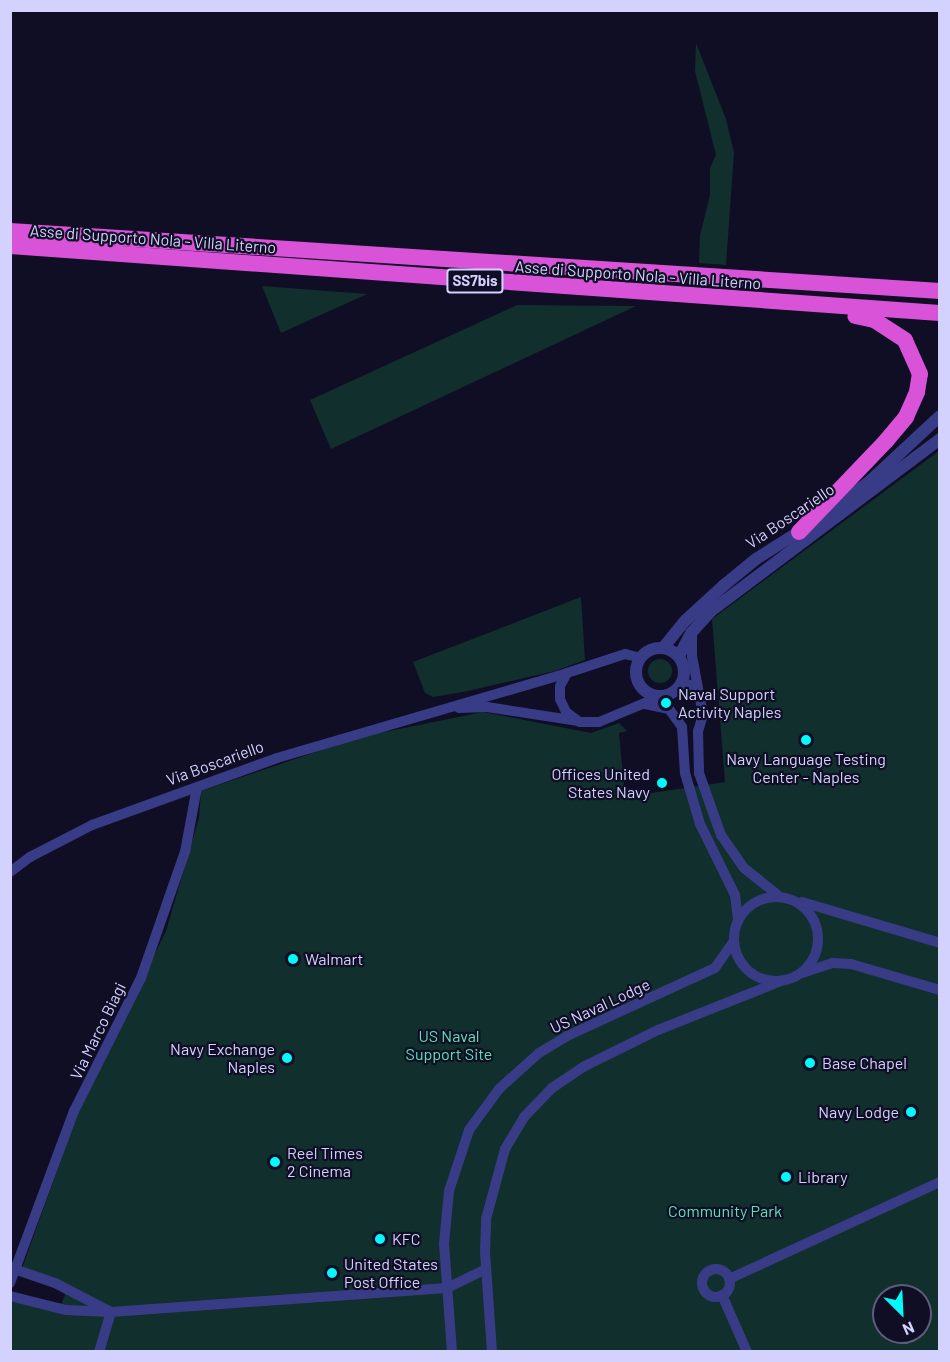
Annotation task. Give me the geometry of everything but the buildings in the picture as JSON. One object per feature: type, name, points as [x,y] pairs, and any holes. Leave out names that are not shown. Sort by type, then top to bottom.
[{"type":"highway","name":"Asse di Supporto Nola - Villa Literno","points":[[10,231],[939,291]]},
{"type":"highway","name":"Asse di Supporto Nola - Villa Literno","points":[[10,246],[939,314]]},
{"type":"highway","points":[[771,302],[873,320],[905,340],[920,374],[917,392],[906,417],[799,532]]},
{"type":"street","name":"Via Boscariello","points":[[663,648],[686,620],[739,573],[869,482],[939,416]]},
{"type":"street","name":"Via Boscariello","points":[[679,656],[692,632],[711,611],[939,439]]},
{"type":"street","points":[[692,632],[703,715],[698,731],[699,773],[721,835],[744,868],[779,896],[939,943]]},
{"type":"street","points":[[663,648],[679,656],[684,671],[682,682],[664,695],[649,693],[638,682],[636,668],[641,658],[649,650],[663,648]]},
{"type":"street","name":"Via Boscariello","points":[[10,872],[30,857],[92,825],[197,787],[441,708],[567,673],[625,654],[641,658]]},
{"type":"street","points":[[567,673],[560,686],[560,699],[566,712],[579,722]]},
{"type":"street","points":[[682,682],[698,688]]},
{"type":"street","name":"Via Boscariello","points":[[441,708],[487,707],[579,722],[599,722],[664,695]]},
{"type":"street","points":[[645,704],[669,709],[682,727],[685,773],[700,824],[735,895],[738,921],[734,941],[740,960],[754,975],[781,981]]},
{"type":"street","name":"Via Marco Biagi","points":[[10,1283],[17,1270],[34,1213],[74,1112],[141,978],[185,852],[197,787]]},
{"type":"street","points":[[738,921],[754,902],[779,896]]},
{"type":"street","points":[[795,901],[813,918],[818,930],[816,955],[799,974]]},
{"type":"street","name":"US Naval Lodge","points":[[452,1352],[444,1244],[449,1191],[468,1130],[499,1089],[539,1053],[567,1036],[715,968],[734,941]]},
{"type":"street","points":[[492,1352],[486,1269],[486,1219],[505,1149],[524,1117],[552,1088],[584,1066],[658,1030],[799,974],[833,963],[851,964],[939,990]]},
{"type":"street","points":[[747,1352],[722,1295],[729,1279],[939,1182]]},
{"type":"street","points":[[10,1296],[66,1310],[111,1312],[447,1288],[486,1269]]},
{"type":"street","points":[[17,1270],[55,1283],[72,1294],[98,1302],[111,1312]]},
{"type":"street","points":[[722,1295],[706,1294],[703,1278],[716,1270],[729,1279]]},
{"type":"street","points":[[99,1352],[111,1312]]},
{"type":"green space","points":[[696,43],[726,119],[734,153],[726,265],[699,263],[700,235],[710,195],[710,168],[716,155],[695,71]]},
{"type":"green space","points":[[262,286],[367,294],[281,333]]},
{"type":"green space","points":[[517,305],[636,306],[331,449],[310,400]]},
{"type":"green space","name":"US Naval Support Site","points":[[939,451],[939,1351],[11,1352],[11,1306],[14,1296],[60,1308],[67,1289],[20,1274],[82,1101],[166,931],[199,818],[201,791],[360,737],[483,712],[591,733],[619,723],[627,731],[619,733],[625,797],[725,782],[712,619]]},
{"type":"green space","points":[[581,597],[585,660],[555,671],[463,692],[433,697],[425,693],[413,662]]},
{"type":"green space","points":[[660,659],[665,660],[671,666],[671,676],[665,682],[660,683],[655,682],[649,676],[648,671],[649,666],[655,660]]},
{"type":"place","name":"Naval Support Activity Naples","points":[[666,703]]},
{"type":"place","name":"Navy Language Testing Center - Naples","points":[[806,740]]},
{"type":"place","name":"Offices United States Navy","points":[[662,783]]},
{"type":"place","name":"Walmart","points":[[293,959]]},
{"type":"place","name":"Navy Exchange Naples","points":[[287,1058]]},
{"type":"place","name":"Base Chapel","points":[[810,1063]]},
{"type":"place","name":"Navy Lodge","points":[[911,1112]]},
{"type":"place","name":"Reel Times 2 Cinema","points":[[275,1162]]},
{"type":"place","name":"Library","points":[[786,1177]]},
{"type":"place","name":"KFC","points":[[380,1239]]},
{"type":"place","name":"United States Post Office","points":[[332,1273]]},
{"type":"park label","name":"Community Park","points":[[725,1211]]}]
